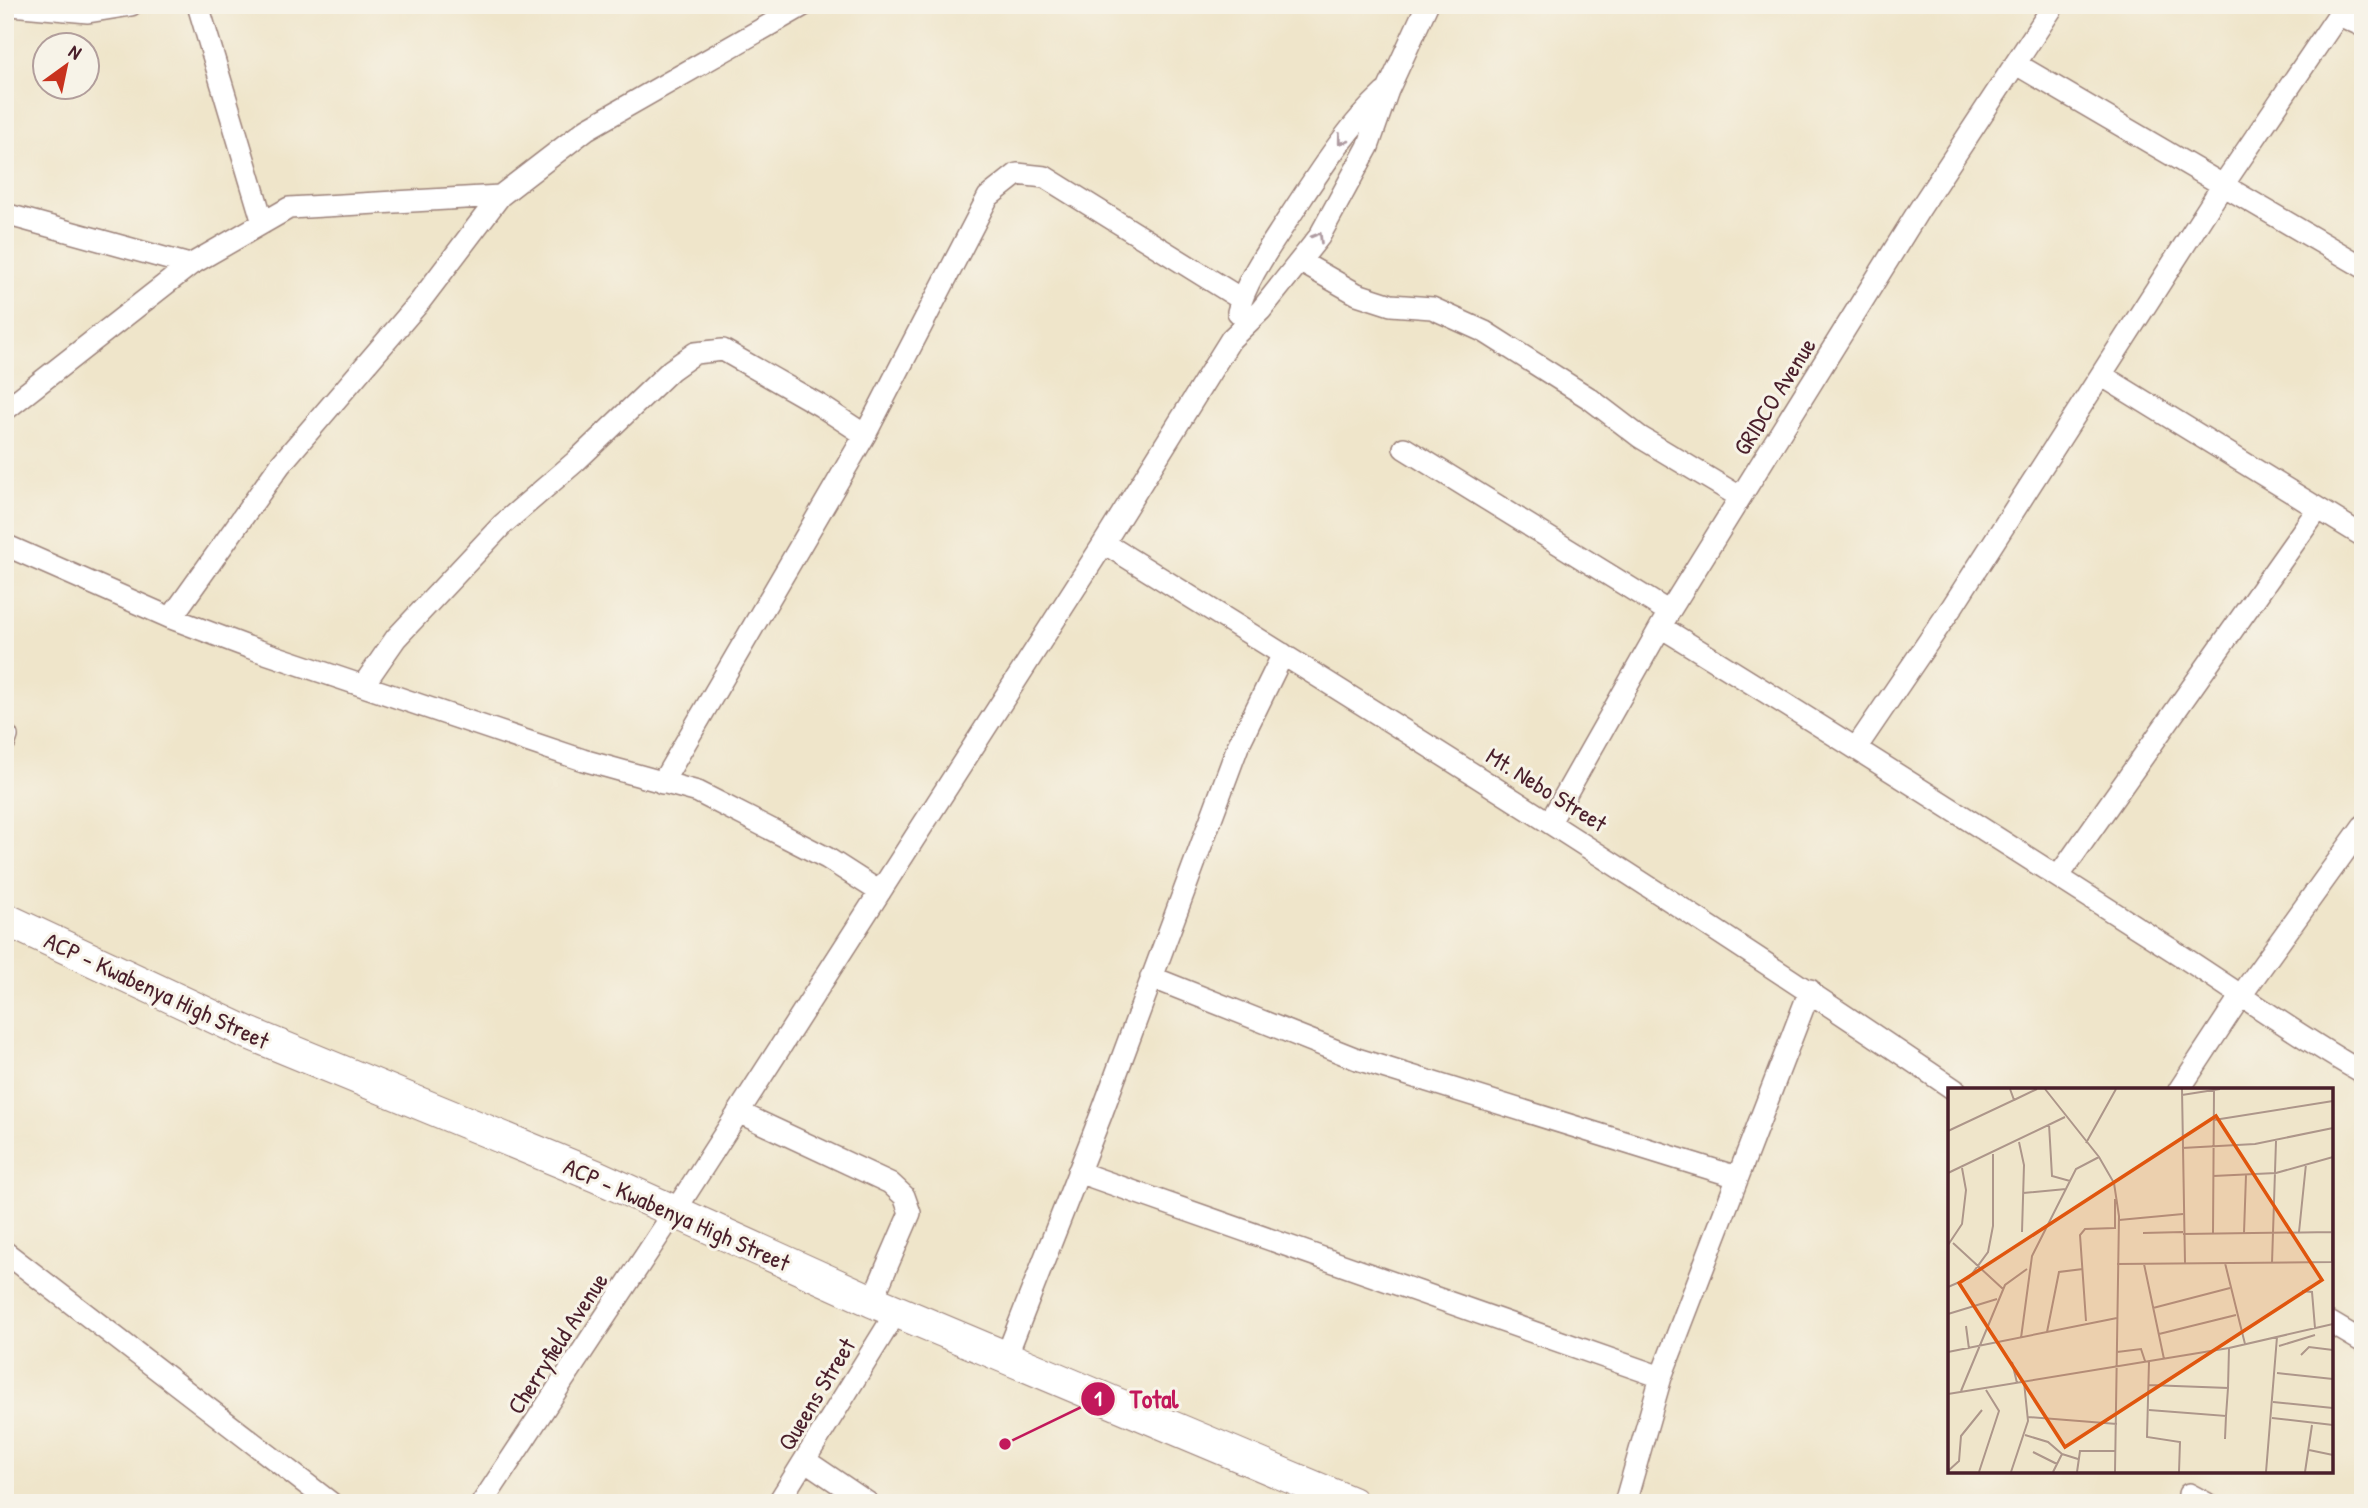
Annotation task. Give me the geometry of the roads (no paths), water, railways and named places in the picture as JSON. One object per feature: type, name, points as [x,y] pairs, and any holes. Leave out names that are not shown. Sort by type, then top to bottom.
[{"type":"main road","name":"ACP - Kwabenya High Street","points":[[5,919],[246,1032],[675,1211],[884,1306],[1352,1503]]},
{"type":"street","points":[[11,5],[88,12],[131,5]]},
{"type":"street","points":[[198,5],[263,223]]},
{"type":"street","points":[[171,618],[280,465],[418,304],[500,196],[587,129],[715,59],[804,5]]},
{"type":"street","points":[[1231,338],[1301,262],[1367,147],[1388,90],[1427,5]]},
{"type":"street","name":"GRIDCO Avenue","points":[[1550,821],[1665,619],[1919,210],[2054,5]]},
{"type":"street","points":[[1856,748],[1952,607],[2223,185],[2342,10],[2363,26]]},
{"type":"street","points":[[2016,64],[2363,267]]},
{"type":"street","points":[[1231,338],[1241,299],[1266,252],[1331,155],[1368,109],[1388,90]]},
{"type":"street","points":[[662,783],[865,435],[988,197],[1017,174],[1045,177],[1241,299]]},
{"type":"street","points":[[5,410],[190,265],[289,208],[500,196]]},
{"type":"street","points":[[5,214],[190,265]]},
{"type":"street","points":[[1301,262],[1357,294],[1391,305],[1432,308],[1485,332],[1590,398],[1640,437],[1740,498]]},
{"type":"street","name":"Cherryfield Avenue","points":[[482,1503],[675,1211],[1104,543],[1231,338]]},
{"type":"street","points":[[364,684],[396,638],[503,524],[575,462],[671,370],[695,353],[723,350],[821,406],[865,435]]},
{"type":"street","points":[[2101,375],[2363,536]]},
{"type":"street","points":[[1404,448],[1856,748],[2242,994],[2316,1046],[2363,1073]]},
{"type":"street","points":[[2058,877],[2318,509]]},
{"type":"street","name":"Mt. Nebo Street","points":[[1104,543],[1550,821],[1810,990],[1952,1088]]},
{"type":"street","points":[[5,545],[171,618],[662,783],[698,792],[827,858],[880,892]]},
{"type":"street","points":[[1006,1357],[1238,746],[1283,654]]},
{"type":"street","points":[[2180,1088],[2242,994],[2363,826]]},
{"type":"street","points":[[1151,977],[1357,1059],[1737,1177]]},
{"type":"street","points":[[1625,1503],[1661,1377],[1810,990]]},
{"type":"street","name":"Queens Street","points":[[738,1112],[875,1174],[904,1196],[910,1213],[884,1306],[806,1461],[778,1503]]},
{"type":"street","points":[[1078,1172],[1661,1377]]},
{"type":"street","points":[[5,1252],[331,1503]]},
{"type":"street","points":[[2333,1324],[2363,1342]]},
{"type":"street","points":[[806,1461],[867,1503]]},
{"type":"place","name":"Total","points":[[1005,1444]]}]
